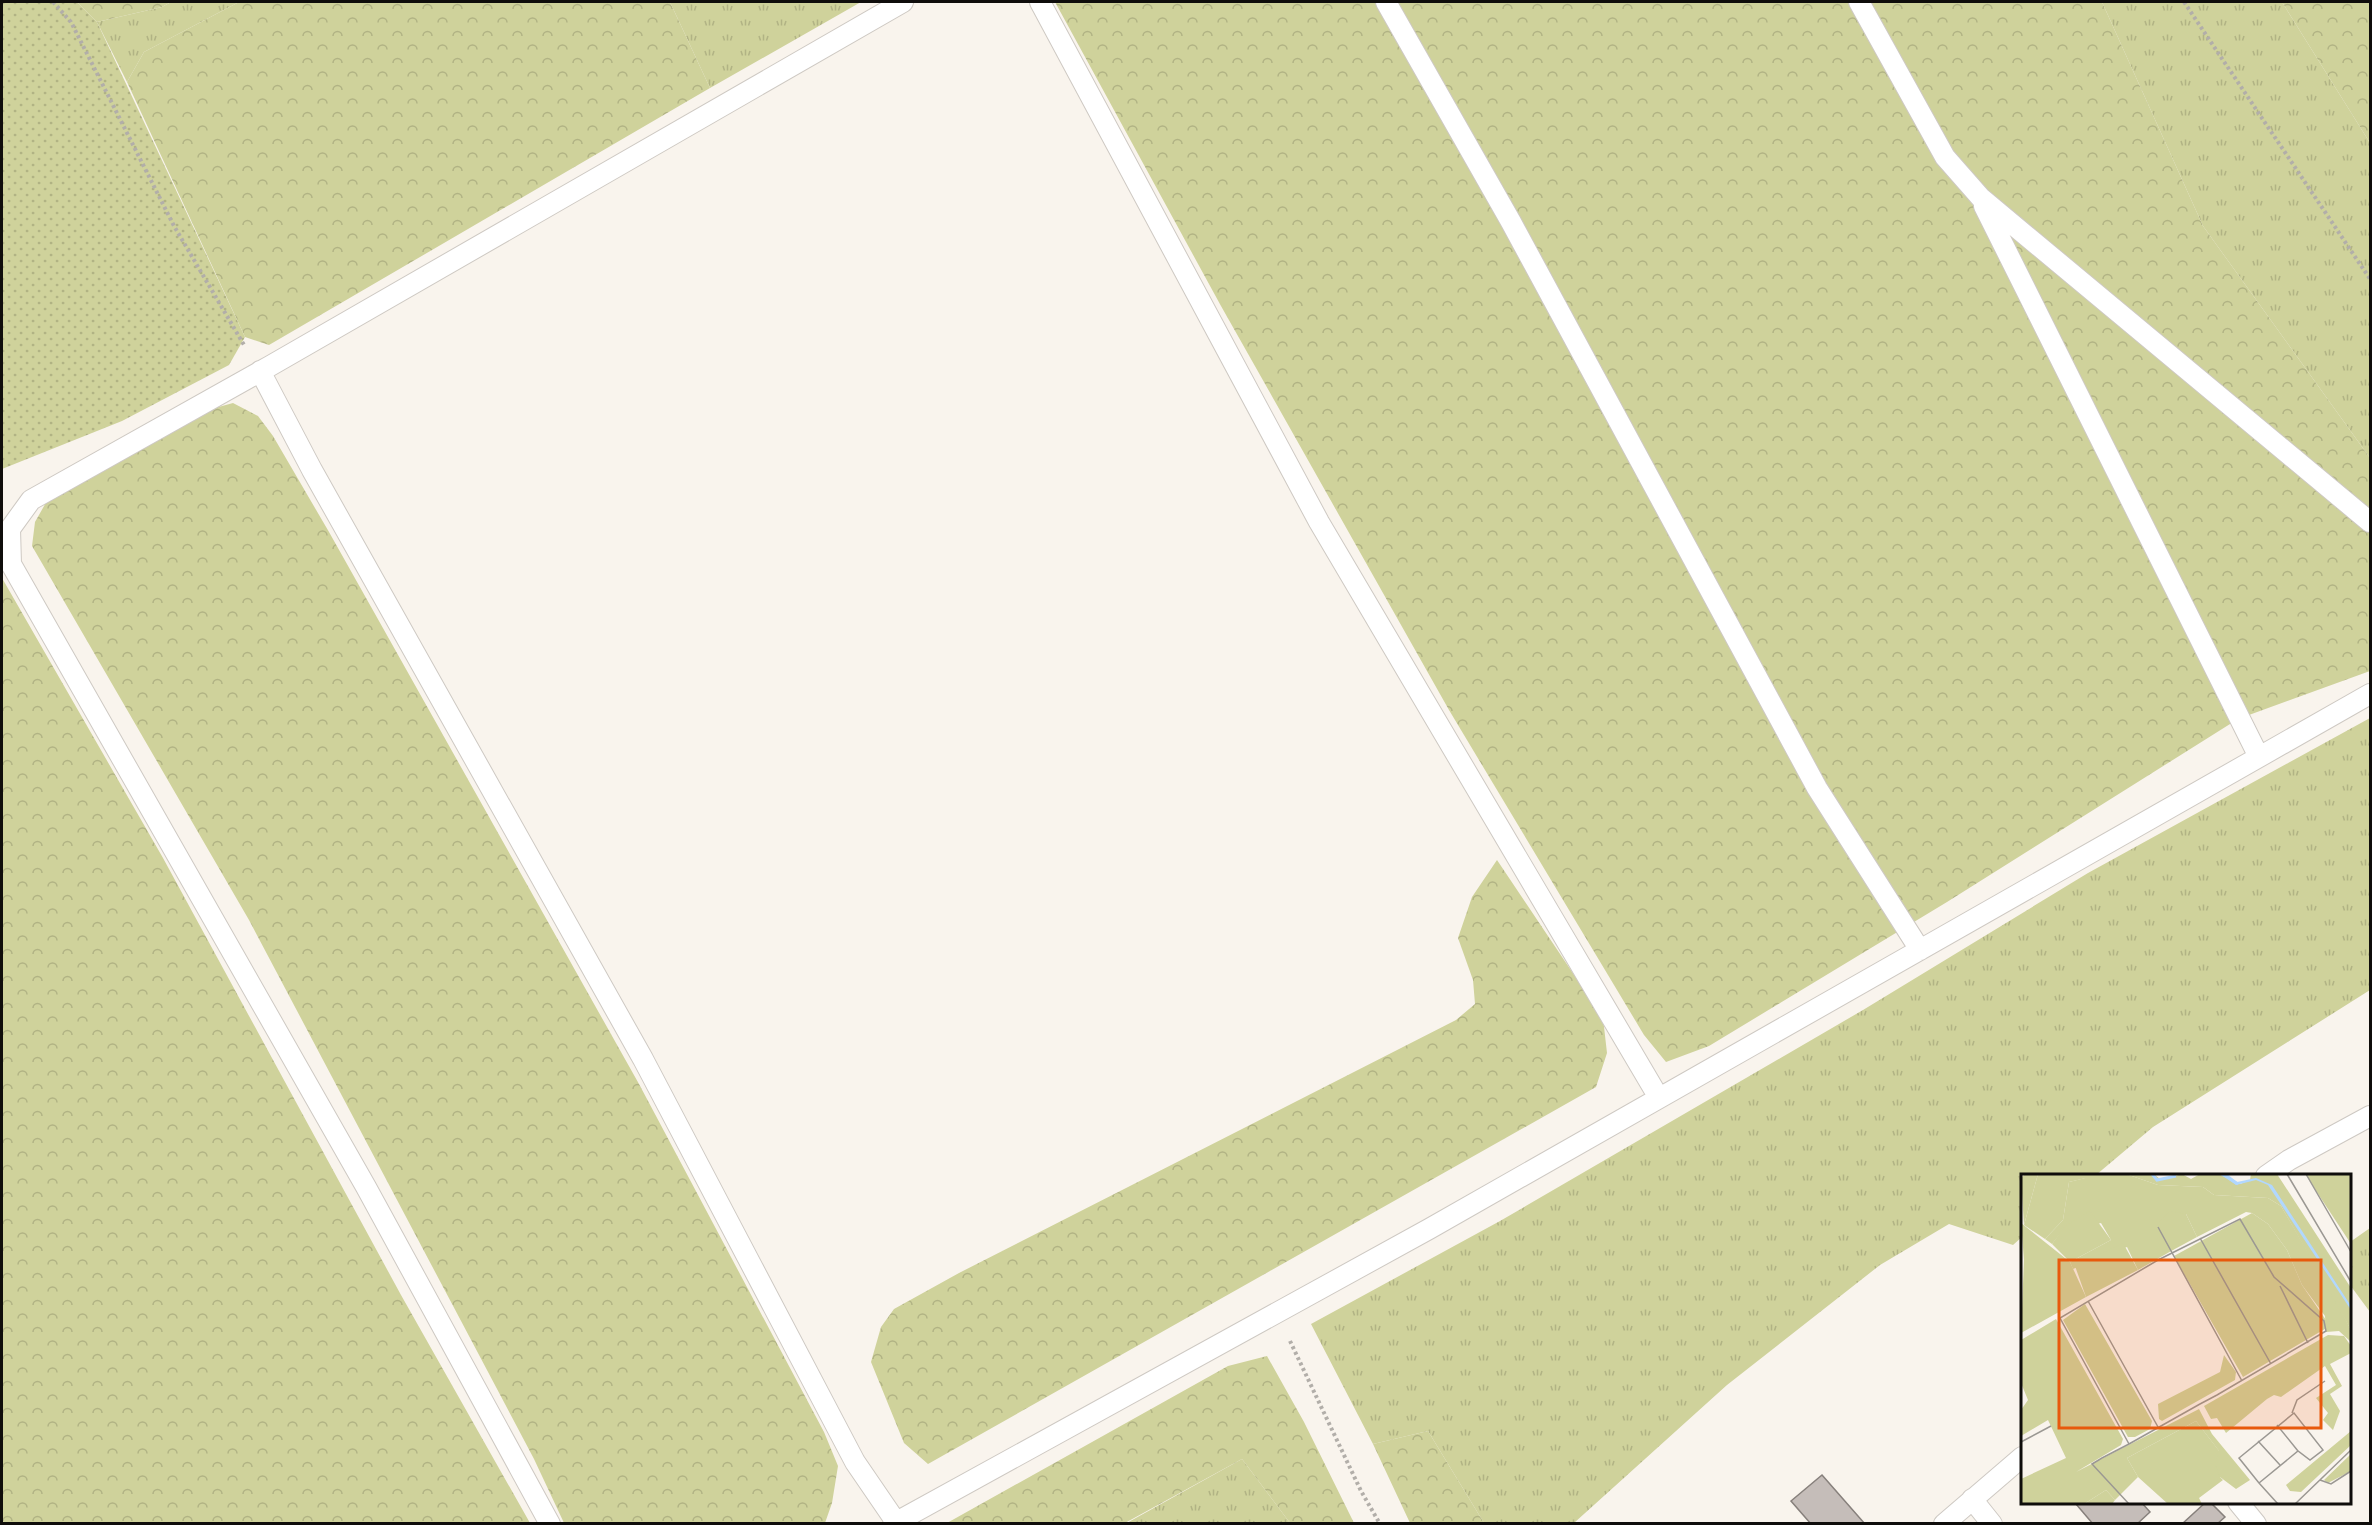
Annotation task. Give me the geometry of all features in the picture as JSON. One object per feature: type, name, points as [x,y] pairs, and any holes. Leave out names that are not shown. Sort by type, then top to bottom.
[{"type":"lane","points":[[550,1524],[366,1187],[11,564],[10,529],[31,500],[903,2]]},
{"type":"lane","points":[[1040,2],[1319,522],[1659,1098]]},
{"type":"lane","points":[[1386,2],[1511,222],[1816,788],[1920,950]]},
{"type":"lane","points":[[1859,2],[1945,157],[1981,198],[2370,522]]},
{"type":"lane","points":[[1981,198],[2259,757]]},
{"type":"lane","points":[[260,371],[312,470],[643,1059],[855,1462],[895,1523],[1277,1313],[2370,694]]},
{"type":"lane","points":[[2269,1174],[2289,1160],[2370,1116]]},
{"type":"lane","points":[[1944,1524],[2021,1458]]},
{"type":"lane","points":[[1972,1499],[1992,1524]]},
{"type":"lane","points":[[2239,1504],[2256,1524]]},
{"type":"path","points":[[53,2],[71,22],[174,226],[260,371]]},
{"type":"path","points":[[2184,2],[2370,279]]},
{"type":"path","points":[[1277,1313],[1361,1491],[1380,1524]]},
{"type":"green space","points":[[2,2],[77,2],[97,22],[245,337],[229,365],[122,421],[2,469]]},
{"type":"green space","points":[[77,2],[171,2],[162,7],[97,22]]},
{"type":"green space","points":[[171,2],[239,2],[144,52],[127,82],[97,22],[162,7]]},
{"type":"green space","points":[[239,2],[670,2],[710,88],[269,345],[245,337],[127,82],[144,52]]},
{"type":"green space","points":[[670,2],[861,2],[710,88]]},
{"type":"green space","points":[[1055,2],[2102,2],[2203,226],[2370,458],[2370,671],[2238,719],[1947,902],[1709,1046],[1666,1062],[1644,1035],[1449,710],[1221,306]]},
{"type":"green space","points":[[2102,2],[2282,2],[2370,143],[2370,458],[2203,226]]},
{"type":"green space","points":[[2282,2],[2370,2],[2370,143]]},
{"type":"green space","points":[[233,403],[258,416],[273,436],[329,532],[639,1084],[824,1432],[838,1466],[832,1503],[825,1523],[564,1523],[534,1459],[249,920],[32,546],[35,522],[48,499],[215,408]]},
{"type":"green space","points":[[2,578],[163,858],[401,1295],[530,1523],[2,1523]]},
{"type":"green space","points":[[2370,718],[2370,990],[2153,1127],[2097,1174],[2021,1174],[2021,1238],[2013,1245],[1949,1224],[1880,1265],[1727,1385],[1574,1523],[1484,1523],[1428,1431],[1373,1444],[1311,1324],[1500,1221],[1863,1010],[2088,873]]},
{"type":"green space","points":[[1497,860],[1603,1018],[1607,1053],[1596,1087],[928,1464],[904,1443],[871,1362],[881,1327],[894,1309],[959,1273],[1456,1020],[1475,1004],[1473,980],[1458,938],[1472,897]]},
{"type":"green space","points":[[2370,1228],[2370,1312],[2351,1286],[2351,1241]]},
{"type":"green space","points":[[1267,1356],[1304,1422],[1354,1523],[1290,1523],[1242,1459],[1125,1523],[947,1523],[1228,1366]]},
{"type":"green space","points":[[1428,1431],[1484,1523],[1410,1523],[1373,1444]]},
{"type":"green space","points":[[1242,1459],[1290,1523],[1125,1524]]},
{"type":"building","points":[[1822,1475],[1865,1524],[1811,1524],[1791,1501]]},
{"type":"building","points":[[2076,1504],[2143,1504],[2150,1512],[2137,1524],[2093,1524]]},
{"type":"building","points":[[2204,1504],[2212,1504],[2225,1517],[2217,1524],[2182,1524]]}]
